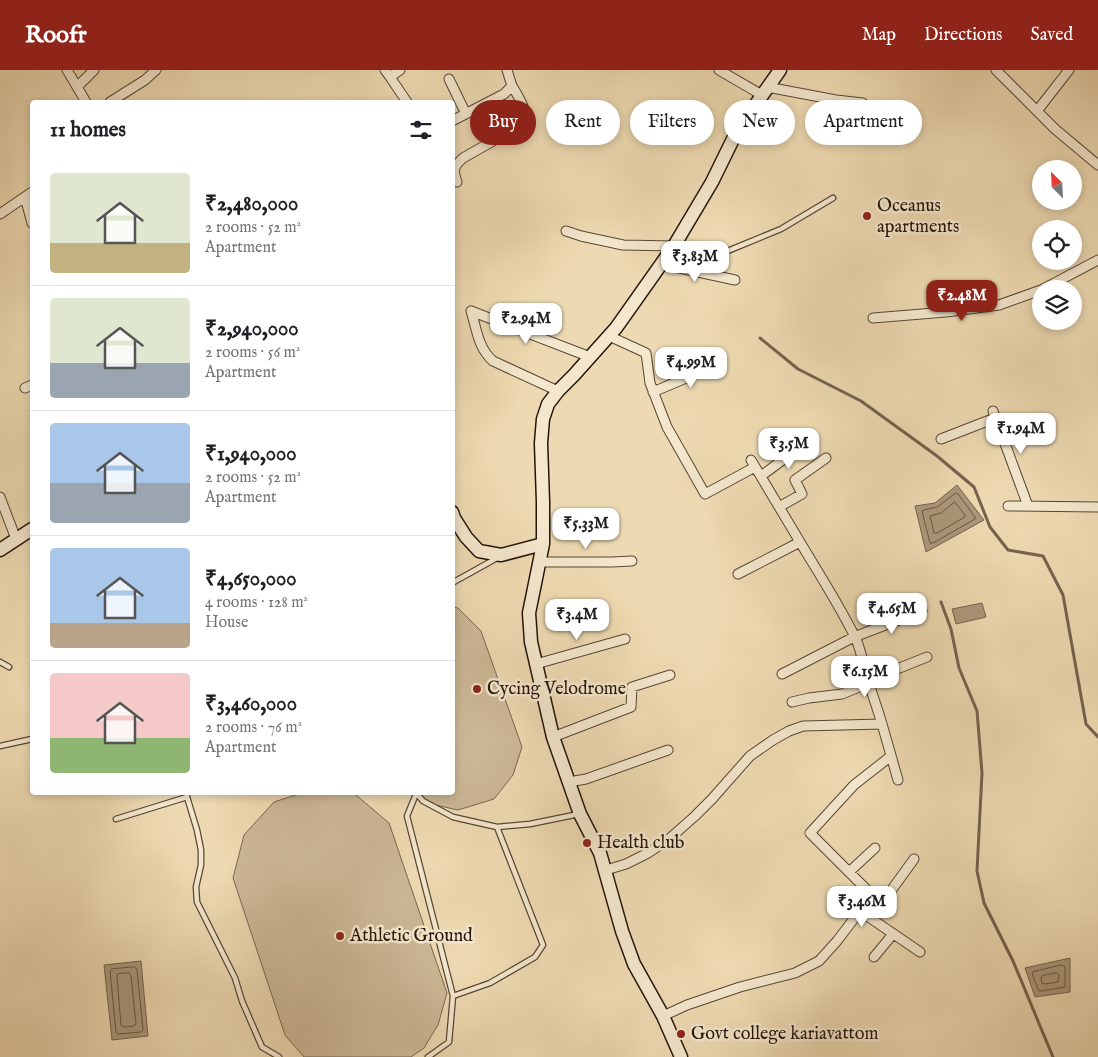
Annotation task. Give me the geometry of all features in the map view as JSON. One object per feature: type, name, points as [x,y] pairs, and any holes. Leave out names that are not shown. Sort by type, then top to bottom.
[{"type":"main road","points":[[681,1057],[662,1016],[634,964],[622,931],[600,853],[580,814],[568,782],[553,737],[531,642],[529,614],[543,544],[541,443],[543,419],[548,404],[609,336],[667,255],[712,182],[737,131],[780,70]]},
{"type":"main road","points":[[455,520],[466,537],[479,551],[500,555],[543,544]]},
{"type":"main road","points":[[0,550],[30,530]]},
{"type":"street","points":[[67,70],[85,100]]},
{"type":"street","points":[[77,87],[94,70]]},
{"type":"street","points":[[113,100],[145,80],[156,70]]},
{"type":"street","points":[[400,70],[388,73],[405,100]]},
{"type":"street","points":[[455,167],[463,158],[524,123],[525,113],[512,86],[507,70]]},
{"type":"street","points":[[719,70],[764,91],[836,100]]},
{"type":"street","points":[[996,70],[1055,129],[1098,165]]},
{"type":"street","points":[[1037,111],[1069,70]]},
{"type":"street","points":[[449,79],[466,114]]},
{"type":"street","points":[[455,120],[504,94],[512,86]]},
{"type":"street","points":[[455,173],[457,182]]},
{"type":"street","points":[[0,214],[29,195]]},
{"type":"street","points":[[566,230],[581,236],[667,255],[735,280]]},
{"type":"street","points":[[1059,280],[1098,260]]},
{"type":"street","points":[[873,318],[946,312],[999,305],[1032,293]]},
{"type":"street","points":[[558,391],[494,361],[485,354],[480,345],[471,311],[590,357]]},
{"type":"street","points":[[609,336],[646,352],[650,383],[667,427],[705,494],[753,464],[761,476],[824,582],[854,637],[875,699],[898,780]]},
{"type":"street","points":[[653,392],[719,364]]},
{"type":"street","points":[[941,439],[994,415],[1028,506]]},
{"type":"street","points":[[761,476],[803,445]]},
{"type":"street","points":[[779,507],[802,494],[795,480],[826,458]]},
{"type":"street","points":[[0,497],[16,539]]},
{"type":"street","points":[[1008,506],[1098,507]]},
{"type":"street","points":[[738,574],[800,542]]},
{"type":"street","points":[[540,562],[632,561]]},
{"type":"street","points":[[782,674],[854,637],[922,611]]},
{"type":"street","points":[[536,664],[625,639]]},
{"type":"street","points":[[792,702],[842,694],[927,657]]},
{"type":"street","points":[[553,737],[631,706],[632,687],[670,674]]},
{"type":"street","points":[[606,870],[626,864],[648,853],[669,839],[695,816],[750,756],[789,731],[803,726],[882,724]]},
{"type":"street","points":[[568,782],[586,779],[668,750]]},
{"type":"street","points":[[891,756],[854,785],[810,833],[872,895],[888,895],[914,859]]},
{"type":"street","points":[[848,872],[875,848]]},
{"type":"street","points":[[662,1016],[687,1005],[740,987],[795,973],[819,961],[837,941],[872,895]]},
{"type":"street","points":[[860,911],[920,952]]},
{"type":"street","points":[[874,957],[893,934]]},
{"type":"lane","points":[[667,255],[697,257],[730,250],[781,229],[833,198]]},
{"type":"lane","points":[[455,581],[500,555]]},
{"type":"lane","points":[[0,662],[9,667]]},
{"type":"lane","points":[[0,746],[30,739]]},
{"type":"lane","points":[[116,819],[187,795],[201,850],[201,865],[196,887],[197,902],[235,978],[242,1001],[262,1047],[278,1057]]},
{"type":"lane","points":[[414,795],[407,816],[453,996],[449,1042],[428,1057]]},
{"type":"lane","points":[[417,795],[423,801],[453,817],[497,827],[530,824],[580,814]]},
{"type":"lane","points":[[453,996],[490,983],[535,957],[543,945],[497,827]]},
{"type":"shaded area","name":"Cycing Velodrome","points":[[455,607],[458,608],[481,631],[522,747],[513,775],[494,799],[458,810],[431,804],[418,795],[455,795]]},
{"type":"shaded area","name":"Athletic Ground","points":[[296,795],[356,795],[389,823],[447,993],[438,1025],[424,1048],[411,1057],[304,1057],[285,1035],[233,878],[244,835],[274,802]]},
{"type":"water","points":[[957,485],[984,520],[926,552],[915,506],[935,503]]},
{"type":"water","points":[[982,603],[986,617],[956,624],[952,609]]},
{"type":"water","points":[[1070,958],[1070,992],[1035,997],[1025,968]]},
{"type":"water","points":[[141,961],[148,1036],[112,1040],[104,965]]},
{"type":"waterway","points":[[760,338],[798,369],[861,401],[937,456],[974,487],[990,527],[1008,550],[1043,556],[1063,595],[1086,724],[1098,737]]},
{"type":"waterway","points":[[941,602],[951,629],[959,668],[977,711],[982,773],[977,871],[984,903],[1013,961],[1053,1057]]},
{"type":"place","name":"Oceanus apartments","points":[[867,216]]},
{"type":"place","name":"Cycing Velodrome","points":[[477,689]]},
{"type":"place","name":"Health club","points":[[587,843]]},
{"type":"place","name":"Athletic Ground","points":[[340,936]]},
{"type":"place","name":"Govt college kariavattom","points":[[681,1034]]}]
